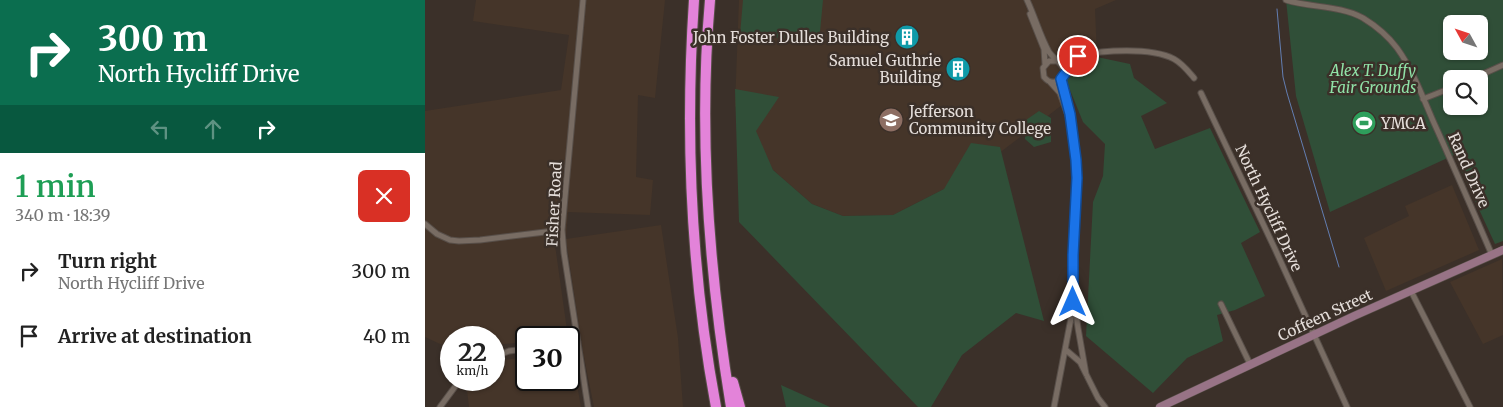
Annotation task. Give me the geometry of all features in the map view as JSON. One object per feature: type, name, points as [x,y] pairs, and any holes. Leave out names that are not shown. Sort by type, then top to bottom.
[{"type":"highway","points":[[694,0],[691,42],[691,188],[696,260],[716,407]]},
{"type":"highway","points":[[709,0],[705,101],[708,195],[719,334],[731,407]]},
{"type":"highway","points":[[719,334],[740,407]]},
{"type":"highway","points":[[710,374],[712,407]]},
{"type":"main road","name":"Coffeen Street","points":[[1160,407],[1249,364],[1503,250]]},
{"type":"street","name":"Fisher Road","points":[[575,326],[562,230],[583,0]]},
{"type":"street","points":[[1025,0],[1050,52],[1063,67],[1070,120]]},
{"type":"street","points":[[1025,0],[1044,49],[1045,64],[1043,74],[1045,79],[1060,93],[1070,120],[1077,178],[1072,313],[1054,407]]},
{"type":"street","name":"Rand Drive","points":[[1286,0],[1341,10],[1362,18],[1378,29],[1396,47],[1423,100],[1492,255]]},
{"type":"street","points":[[1045,64],[1049,61],[1057,61],[1095,52],[1145,51],[1158,53],[1176,60],[1194,78]]},
{"type":"street","points":[[1050,82],[1056,82],[1063,76],[1078,56]]},
{"type":"street","points":[[1488,72],[1503,65]]},
{"type":"street","points":[[1423,100],[1443,91]]},
{"type":"street","name":"North Hycliff Drive","points":[[1201,93],[1347,407]]},
{"type":"street","points":[[425,224],[437,234],[450,240],[459,241],[562,230]]},
{"type":"street","points":[[1411,291],[1470,407]]},
{"type":"street","points":[[1073,292],[1086,374]]},
{"type":"street","points":[[1221,304],[1249,364]]},
{"type":"street","points":[[1066,350],[1080,362],[1105,407]]},
{"type":"street","name":"Fisher Road","points":[[580,355],[588,407]]},
{"type":"street","points":[[440,407],[452,391]]},
{"type":"shaded area","points":[[476,0],[665,0],[655,98],[638,95],[636,177],[653,180],[650,215],[568,212],[566,239],[661,225],[678,338],[683,407],[594,407],[583,352],[566,240],[555,245],[566,326],[515,326],[515,343],[505,344],[505,326],[440,326],[440,344],[425,337],[425,111],[561,90],[569,35],[473,21]]},
{"type":"shaded area","name":"Jefferson Community College","points":[[739,0],[1116,0],[1095,9],[1097,57],[1066,80],[1062,105],[994,157],[944,189],[893,215],[843,216],[812,204],[773,170],[735,106]]},
{"type":"shaded area","points":[[1452,185],[1479,250],[1386,291],[1364,238],[1409,216],[1405,206]]},
{"type":"shaded area","points":[[1502,259],[1503,335],[1483,344],[1450,282]]},
{"type":"shaded area","points":[[515,359],[515,391],[578,391],[581,407],[469,407],[467,391],[505,391],[505,360]]},
{"type":"green space","points":[[743,0],[823,0],[820,32],[812,40],[740,35]]},
{"type":"green space","name":"Alex T. Duffy Fair Grounds","points":[[1286,0],[1503,0],[1503,241],[1495,244],[1454,155],[1330,212],[1296,96]]},
{"type":"green space","points":[[1097,57],[1130,64],[1134,78],[1167,103],[1141,116],[1155,149],[1210,128],[1260,232],[1241,243],[1265,296],[1235,310],[1217,315],[1223,341],[1187,358],[1153,393],[1086,336],[1093,202],[1103,176],[1105,144],[1083,122],[1066,80]]},
{"type":"green space","points":[[735,89],[779,97],[756,131],[773,170],[812,204],[843,216],[893,215],[944,189],[971,143],[1000,147],[1044,321],[1016,313],[962,355],[931,407],[918,407],[739,222]]},
{"type":"green space","points":[[1039,111],[1051,118],[1051,142],[1034,147],[1025,139],[1026,120]]},
{"type":"green space","points":[[781,385],[830,407],[786,407]]},
{"type":"waterway","points":[[1277,9],[1283,77],[1339,267]]},
{"type":"place","name":"John Foster Dulles Building","points":[[907,37]]},
{"type":"place","name":"Samuel Guthrie Building","points":[[958,69]]},
{"type":"place","name":"Jefferson Community College","points":[[891,120]]},
{"type":"place","name":"YMCA","points":[[1364,123]]},
{"type":"route","points":[[1073,302],[1073,255],[1077,178],[1070,114],[1061,79],[1078,56]]}]
